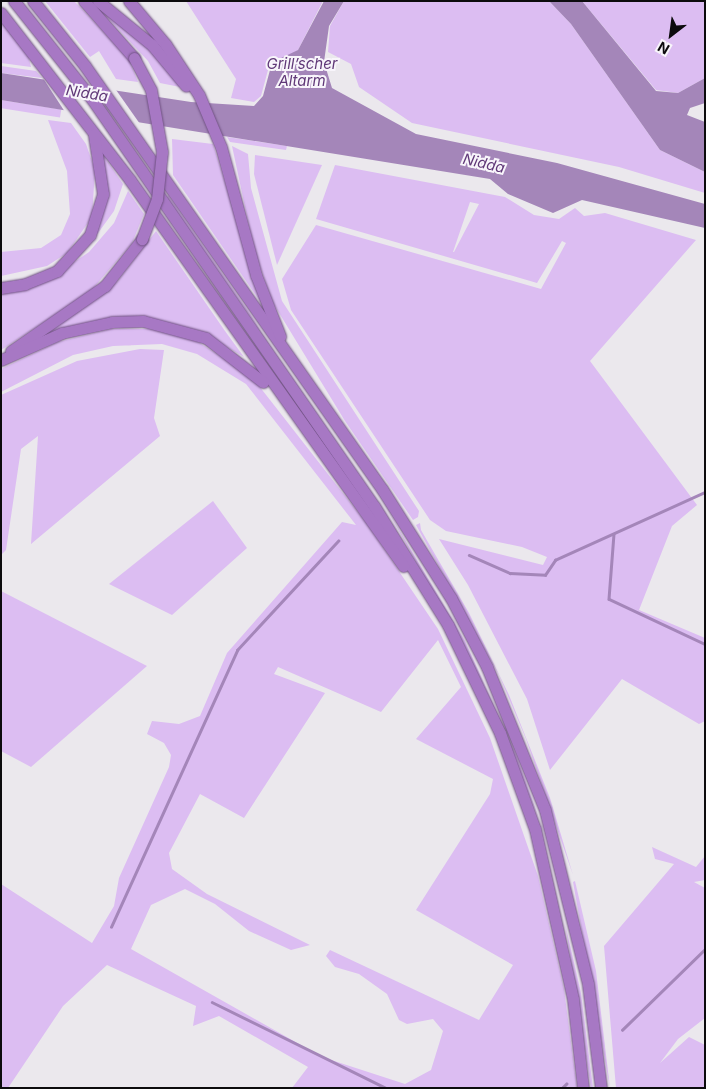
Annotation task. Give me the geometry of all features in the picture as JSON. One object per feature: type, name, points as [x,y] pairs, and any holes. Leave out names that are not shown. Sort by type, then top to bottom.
[{"type":"highway","points":[[14,1],[68,67],[119,139],[374,506],[448,625],[500,733],[535,829],[573,998],[583,1088]]},
{"type":"highway","points":[[33,1],[85,66],[382,489],[451,598],[519,740],[572,905],[588,984],[601,1088]]},
{"type":"highway","points":[[1,359],[98,292],[118,272],[142,239],[157,199],[162,152],[151,90],[134,58],[84,1]]},
{"type":"highway","points":[[98,1],[152,45],[183,74]]},
{"type":"highway","points":[[129,1],[183,74],[209,118],[221,147],[256,275],[287,354]]},
{"type":"highway","points":[[1,13],[44,63],[319,451],[448,625]]},
{"type":"highway","points":[[1,288],[25,284],[57,271],[90,235],[103,194],[93,134]]},
{"type":"highway","points":[[1,359],[62,333],[112,322],[143,321],[187,330],[247,365],[319,451]]},
{"type":"shaded area","points":[[45,1],[74,1],[129,60],[138,82],[116,79],[99,51],[90,57]]},
{"type":"shaded area","points":[[92,1],[146,43],[180,87],[160,83],[148,61]]},
{"type":"shaded area","points":[[186,1],[323,1],[298,50],[268,70],[261,96],[254,102],[231,98],[236,79]]},
{"type":"shaded area","points":[[344,1],[549,1],[571,24],[660,150],[705,172],[705,193],[619,167],[412,123],[359,87],[351,64],[328,52],[330,26]]},
{"type":"shaded area","points":[[582,1],[705,1],[705,78],[678,93],[656,90]]},
{"type":"shaded area","points":[[1,22],[28,55],[31,67],[1,63]]},
{"type":"shaded area","points":[[1,66],[36,71],[42,78],[1,73]]},
{"type":"shaded area","points":[[1,100],[61,110],[60,117],[1,108]]},
{"type":"shaded area","points":[[48,120],[71,123],[86,144],[95,170],[92,217],[67,253],[47,266],[1,276],[1,252],[41,248],[61,235],[70,214],[67,171]]},
{"type":"shaded area","points":[[227,137],[287,146],[286,150],[230,142]]},
{"type":"shaded area","points":[[172,139],[213,144],[264,307],[173,175]]},
{"type":"shaded area","points":[[232,146],[248,154],[251,188],[282,301],[419,511],[418,517],[413,520],[345,421],[273,303],[254,249]]},
{"type":"shaded area","points":[[103,155],[123,184],[114,211],[93,240],[106,201]]},
{"type":"shaded area","points":[[255,155],[322,165],[277,265],[254,174]]},
{"type":"shaded area","points":[[335,165],[505,197],[534,215],[559,219],[575,208],[584,216],[605,213],[696,240],[590,361],[697,505],[672,526],[639,610],[705,638],[705,721],[699,724],[622,679],[550,770],[527,699],[468,585],[439,539],[543,565],[547,557],[522,547],[446,531],[430,520],[291,310],[282,279],[316,225],[541,289],[566,243],[562,241],[537,283],[316,219]],"holes":[[[470,202],[479,204],[454,252],[453,252]]]},
{"type":"shaded area","points":[[128,191],[144,214],[132,243],[90,292],[1,350],[1,291],[61,271],[89,252],[114,223]]},
{"type":"shaded area","points":[[168,195],[249,312],[262,333],[167,198]]},
{"type":"shaded area","points":[[156,231],[244,357],[200,331],[143,318],[47,334],[118,281]]},
{"type":"shaded area","points":[[111,329],[153,329],[195,340],[252,377],[367,524],[438,629],[490,738],[538,876],[564,989],[577,1088],[292,1088],[308,1067],[219,1016],[193,1026],[196,1006],[107,965],[63,1006],[8,1088],[1,1088],[1,884],[92,943],[114,906],[119,878],[169,767],[171,755],[164,743],[147,734],[152,721],[179,724],[200,716],[227,653],[342,522],[356,525],[246,384],[197,354],[162,344],[113,346],[73,355],[1,392],[1,369],[58,342]],"holes":[[[438,640],[461,687],[416,739],[493,779],[490,794],[416,910],[513,965],[479,1020],[330,950],[326,956],[335,967],[359,974],[387,994],[399,1020],[407,1024],[433,1019],[443,1031],[431,1070],[405,1084],[322,1057],[131,949],[151,905],[185,889],[215,904],[249,931],[291,950],[310,945],[207,894],[172,869],[169,853],[200,794],[244,818],[325,693],[274,674],[278,667],[381,712]]]},
{"type":"shaded area","points":[[140,349],[164,350],[154,418],[160,436],[31,544],[38,436],[21,449],[6,550],[1,555],[1,395],[77,361]]},
{"type":"shaded area","points":[[213,501],[247,548],[172,615],[109,584]]},
{"type":"shaded area","points":[[388,511],[465,641],[517,757],[539,819],[485,687]]},
{"type":"shaded area","points":[[420,523],[421,530],[469,613],[509,695],[550,798],[573,875],[526,739],[499,675],[416,525]]},
{"type":"shaded area","points":[[1,591],[147,666],[31,767],[1,751]]},
{"type":"shaded area","points":[[652,847],[696,867],[705,856],[705,880],[694,882],[705,888],[705,1018],[678,1039],[660,1063],[689,1037],[705,1045],[705,1088],[616,1088],[604,946],[674,864],[655,859]]},
{"type":"shaded area","points":[[575,881],[596,971],[610,1088],[573,882]]},
{"type":"shaded area","points":[[565,923],[581,993],[593,1088],[591,1088]]},
{"type":"water","points":[[324,1],[344,1],[329,26],[324,62],[332,88],[416,134],[557,163],[705,204],[705,228],[582,200],[553,213],[508,194],[490,179],[1,100],[1,73],[191,102],[254,106],[263,96],[270,70],[279,59],[298,50]]},
{"type":"water","points":[[549,1],[582,1],[656,91],[678,93],[705,78],[705,103],[690,108],[687,115],[705,122],[705,172],[660,150],[571,24]]},
{"type":"pier","points":[[41,75],[114,87],[140,124],[65,112]]},
{"type":"waterway","points":[[469,555],[510,573],[545,575],[555,560],[705,492]]},
{"type":"waterway","points":[[614,534],[609,599],[705,644]]},
{"type":"waterway","points":[[111,927],[237,650],[338,541]]},
{"type":"waterway","points":[[622,1030],[705,949]]},
{"type":"waterway","points":[[212,1002],[386,1088]]},
{"type":"waterway","points":[[562,1088],[566,1084]]},
{"type":"water label","name":"Grill’scher Altarm","points":[[302,72]]},
{"type":"water label","name":"Nidda","points":[[87,93]]},
{"type":"water label","name":"Nidda","points":[[484,163]]}]
